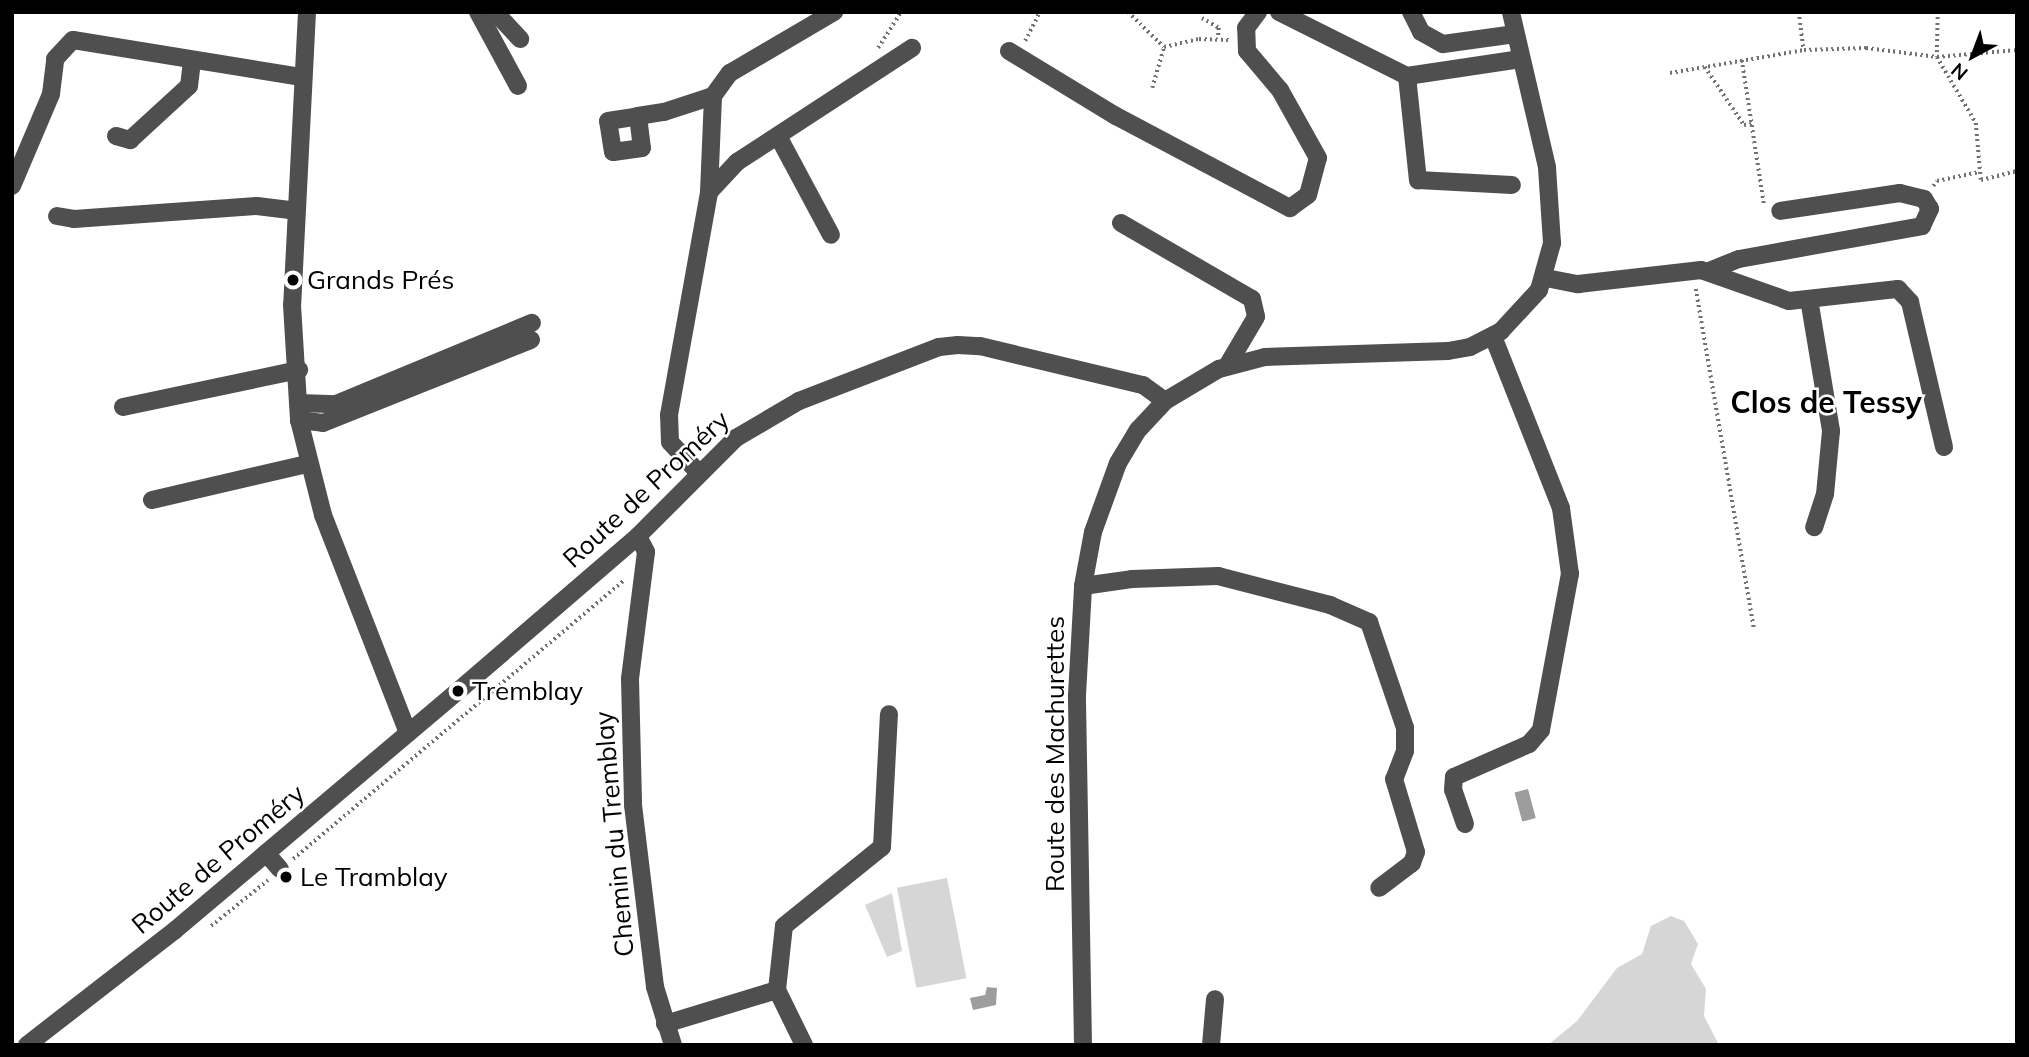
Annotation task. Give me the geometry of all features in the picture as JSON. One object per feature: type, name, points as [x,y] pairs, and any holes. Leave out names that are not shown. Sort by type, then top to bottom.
[{"type":"street","points":[[307,12],[292,305],[299,370],[299,412],[307,464],[408,733]]},
{"type":"street","points":[[478,12],[518,86]]},
{"type":"street","points":[[495,12],[520,39]]},
{"type":"street","points":[[698,472],[670,442],[669,415],[709,191],[713,96],[730,73],[834,12]]},
{"type":"street","points":[[1013,54],[1279,205],[1296,207],[1313,186],[1318,165],[1316,152],[1245,42],[1247,28],[1258,12]]},
{"type":"street","points":[[1279,12],[1407,76],[1521,59]]},
{"type":"street","points":[[1411,12],[1421,32],[1443,44],[1515,34]]},
{"type":"street","points":[[1164,401],[1192,382],[1227,366],[1265,357],[1448,351],[1493,337],[1515,321],[1546,278],[1552,243],[1547,167],[1511,12]]},
{"type":"street","points":[[12,186],[51,94],[55,60],[67,43],[83,39],[192,63],[302,77]]},
{"type":"street","points":[[709,191],[724,172],[912,48]]},
{"type":"street","points":[[116,135],[130,140],[189,86],[192,63]]},
{"type":"street","points":[[1407,76],[1418,180],[1512,185]]},
{"type":"street","points":[[638,116],[713,96]]},
{"type":"street","points":[[778,136],[831,235]]},
{"type":"street","points":[[1546,278],[1578,284],[1701,270],[1739,259],[1922,226],[1930,209],[1924,199],[1900,193],[1780,211]]},
{"type":"street","points":[[57,216],[74,219],[257,206],[296,211]]},
{"type":"street","points":[[1121,223],[1252,299],[1256,317],[1227,366]]},
{"type":"street","points":[[1701,270],[1783,300],[1893,288],[1908,297],[1944,447]]},
{"type":"street","points":[[1809,299],[1831,431],[1825,494],[1814,527]]},
{"type":"street","points":[[299,412],[323,422],[531,331]]},
{"type":"street","points":[[1465,824],[1453,790],[1454,777],[1529,744],[1541,730],[1570,574],[1561,508],[1493,337]]},
{"type":"street","name":"Route de Proméry","points":[[27,1045],[109,984],[408,733],[638,536],[698,472],[736,438],[769,417],[939,347],[980,346],[1033,358],[1143,385],[1164,401]]},
{"type":"street","points":[[123,407],[299,370]]},
{"type":"street","name":"Route des Machurettes","points":[[1083,1045],[1077,735],[1083,586],[1093,533],[1118,463],[1138,430],[1164,401]]},
{"type":"street","points":[[152,500],[307,464]]},
{"type":"street","name":"Chemin du Tremblay","points":[[638,536],[646,552],[639,580],[629,678],[633,805],[647,939],[665,1024],[673,1045]]},
{"type":"street","points":[[1083,586],[1142,578],[1218,576],[1330,605],[1369,622],[1405,727],[1405,751],[1394,779],[1416,852],[1412,863],[1379,888]]},
{"type":"street","points":[[804,1045],[777,990],[788,920],[881,847],[889,714]]},
{"type":"street","points":[[266,853],[280,869]]},
{"type":"street","points":[[665,1024],[777,990]]},
{"type":"street","points":[[1211,1045],[1215,999]]},
{"type":"path","points":[[1013,54],[1040,12]]},
{"type":"path","points":[[1128,12],[1164,47]]},
{"type":"path","points":[[1799,12],[1804,50]]},
{"type":"path","points":[[1938,12],[1937,57],[1976,123],[1981,180],[2017,171]]},
{"type":"path","points":[[1202,18],[1219,28],[1218,39]]},
{"type":"path","points":[[1164,47],[1218,39],[1245,42]]},
{"type":"path","points":[[1152,88],[1164,47]]},
{"type":"path","points":[[1670,73],[1804,50],[1866,48],[1937,57],[2017,50]]},
{"type":"path","points":[[1742,60],[1765,213],[1780,211]]},
{"type":"path","points":[[1705,67],[1744,125],[1752,124]]},
{"type":"path","points":[[1924,199],[1937,181],[1979,172]]},
{"type":"path","points":[[1701,270],[1754,628]]},
{"type":"path","points":[[208,928],[612,589],[627,578],[639,580]]},
{"type":"shaded area","points":[[1528,789],[1536,818],[1522,822],[1514,793]]},
{"type":"shaded area","points":[[947,878],[966,978],[916,988],[897,888]]},
{"type":"shaded area","points":[[892,893],[902,951],[887,957],[865,905]]},
{"type":"shaded area","points":[[1671,916],[1684,921],[1698,944],[1691,964],[1706,989],[1704,1016],[1719,1045],[1548,1045],[1577,1021],[1617,968],[1642,954],[1651,926]]},
{"type":"shaded area","points":[[987,987],[997,988],[996,1005],[973,1010],[970,998],[985,995]]},
{"type":"place","name":"Grands Prés","points":[[293,280]]},
{"type":"place","name":"Tremblay","points":[[458,691]]},
{"type":"place","name":"Le Tramblay","points":[[286,877]]},
{"type":"district","name":"Clos de Tessy","points":[[1826,402]]}]
